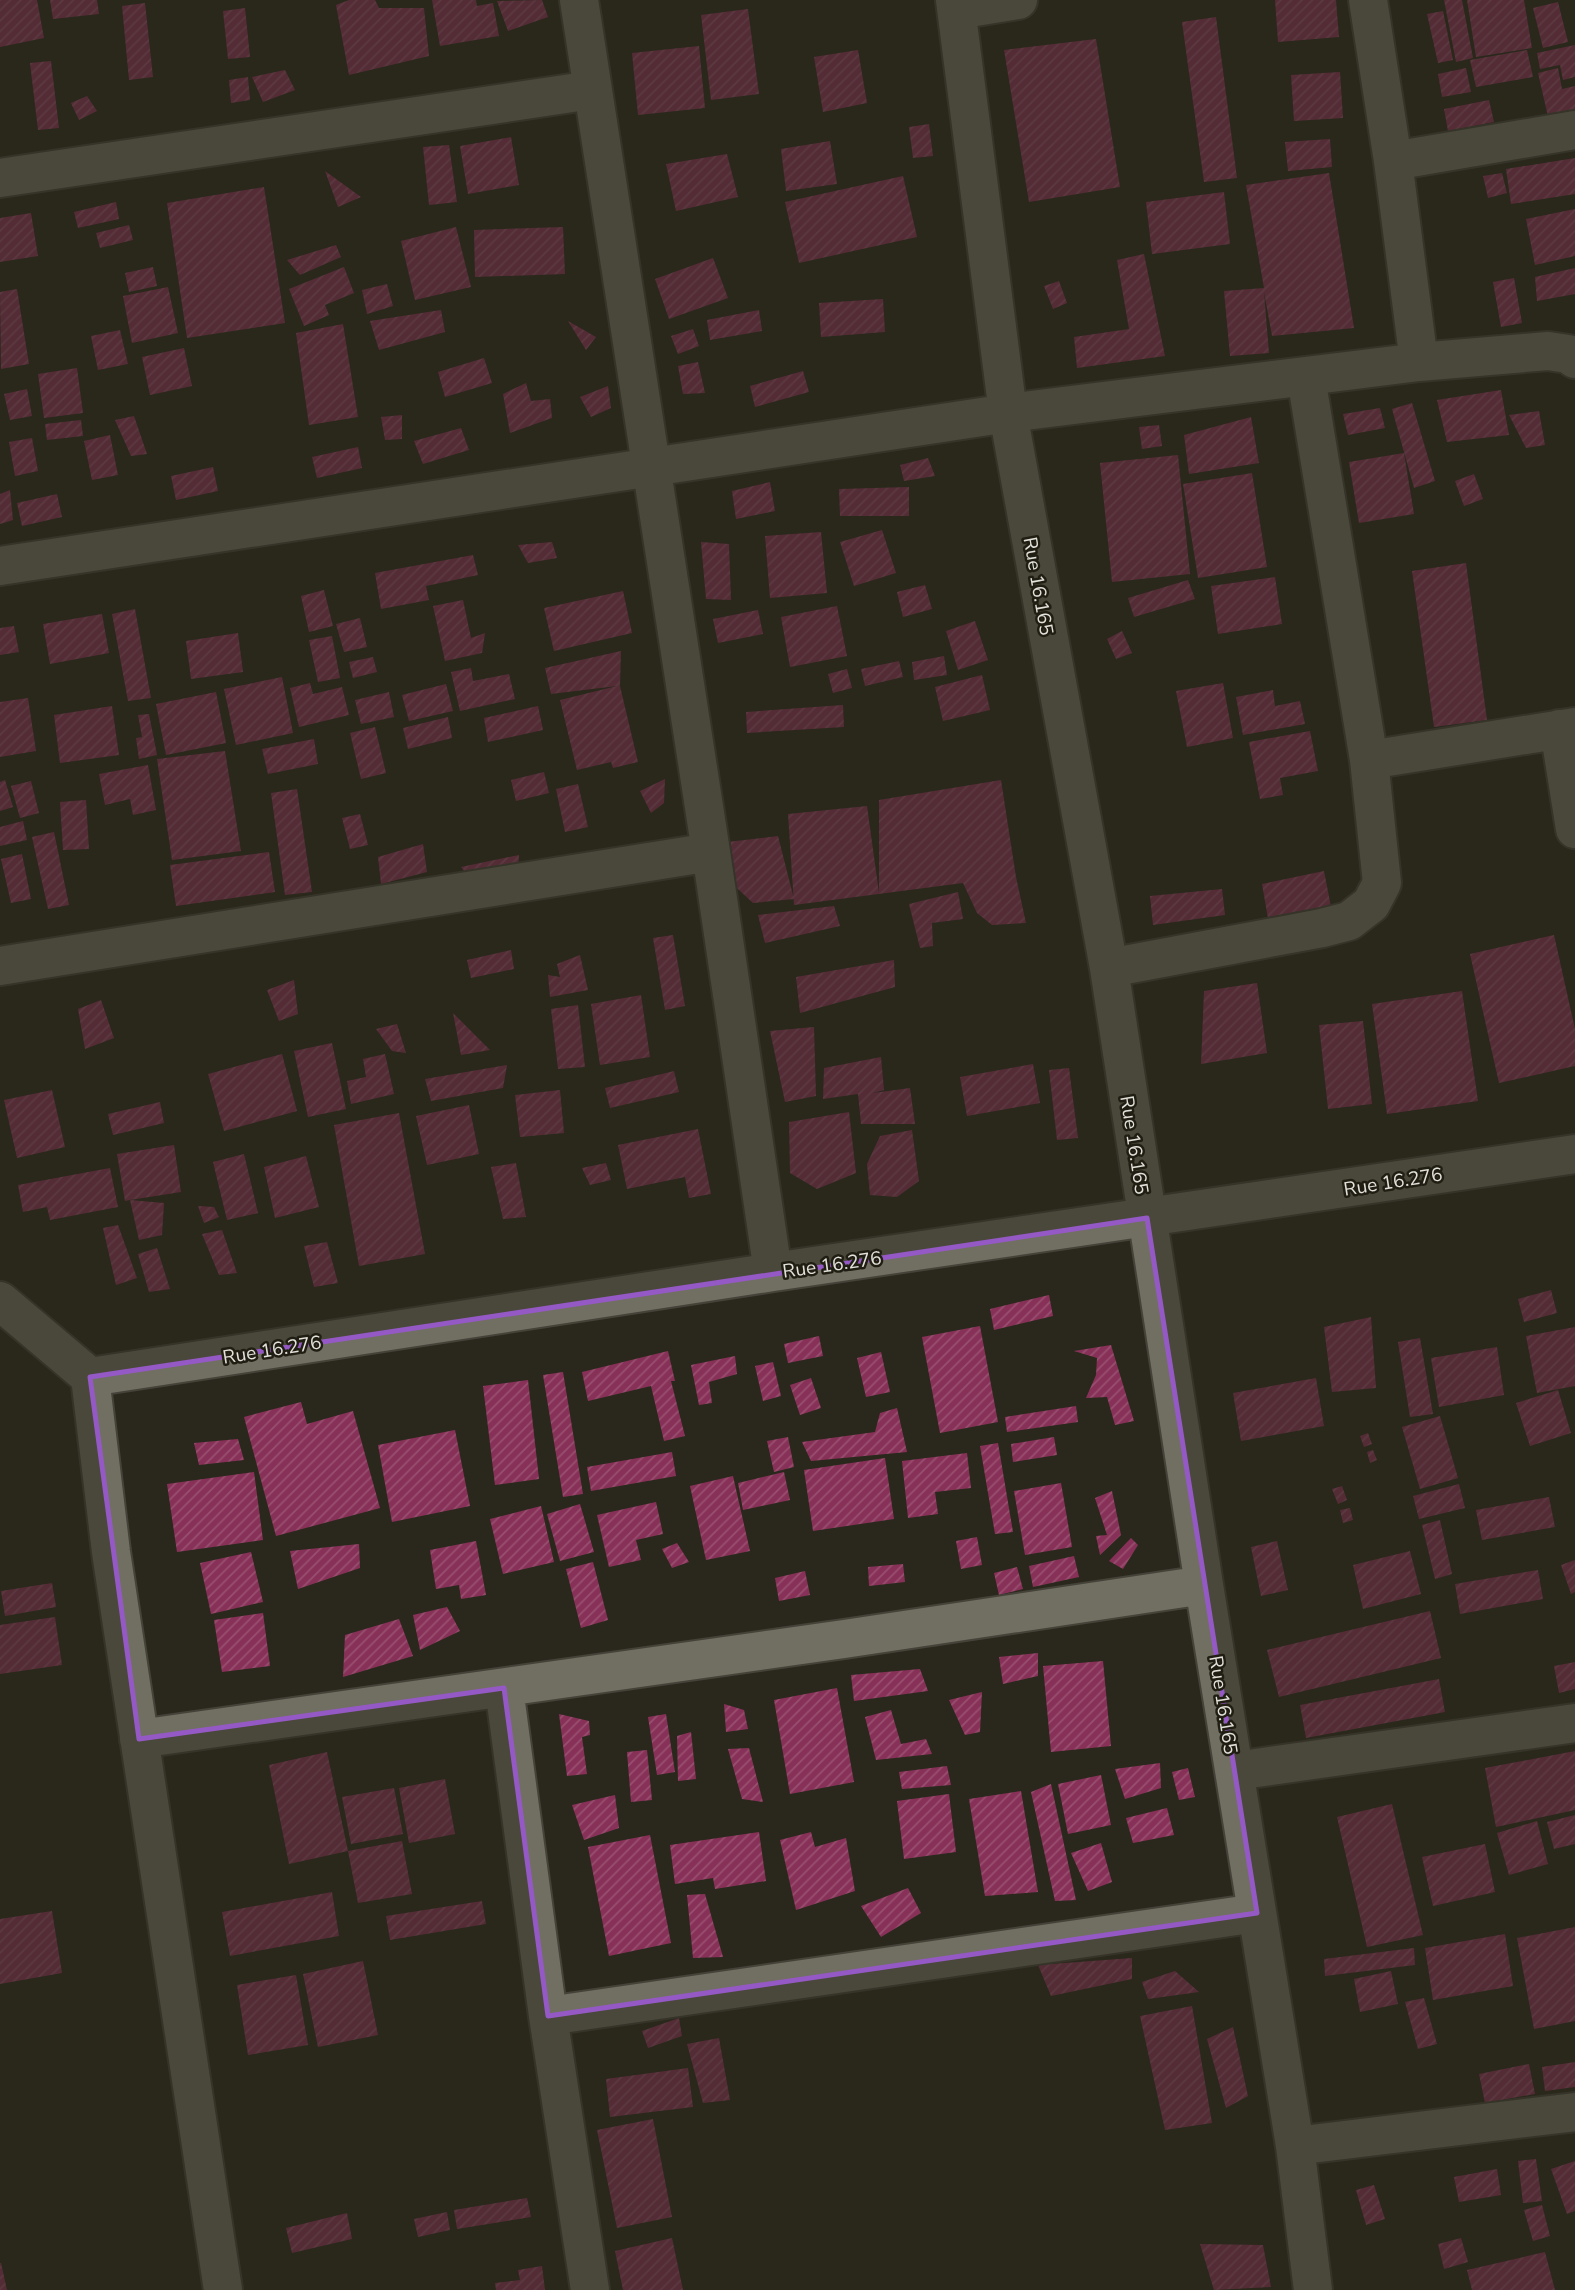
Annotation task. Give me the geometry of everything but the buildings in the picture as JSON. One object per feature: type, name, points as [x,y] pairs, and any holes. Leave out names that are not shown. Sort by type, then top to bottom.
[{"type":"street","points":[[579,0],[773,1272]]},
{"type":"street","points":[[956,5],[1018,0]]},
{"type":"street","points":[[1368,0],[1393,161],[1419,362]]},
{"type":"street","name":"Rue 16.165","points":[[956,5],[1008,413],[1109,968],[1295,2146],[1313,2290]]},
{"type":"street","points":[[0,177],[592,90]]},
{"type":"street","points":[[1393,161],[1575,130]]},
{"type":"street","points":[[0,566],[1008,413],[1419,362],[1548,351],[1575,359]]},
{"type":"street","points":[[1109,968],[1349,921],[1371,905],[1382,883],[1369,760],[1306,377]]},
{"type":"street","points":[[1369,760],[1567,728],[1575,829]]},
{"type":"street","points":[[0,966],[711,852]]},
{"type":"street","name":"Rue 16.276","points":[[90,1377],[773,1272],[1575,1154]]},
{"type":"street","points":[[0,1301],[90,1377],[111,1552],[223,2290]]},
{"type":"street","points":[[139,1739],[1205,1585]]},
{"type":"street","points":[[504,1688],[548,2016],[590,2290]]},
{"type":"street","points":[[1235,1771],[1575,1723]]},
{"type":"street","points":[[548,2016],[1257,1913]]},
{"type":"street","points":[[1295,2146],[1575,2112]]},
{"type":"highlighted area","points":[[1147,1218],[1257,1913],[548,2016],[504,1688],[139,1739],[90,1377]]}]
